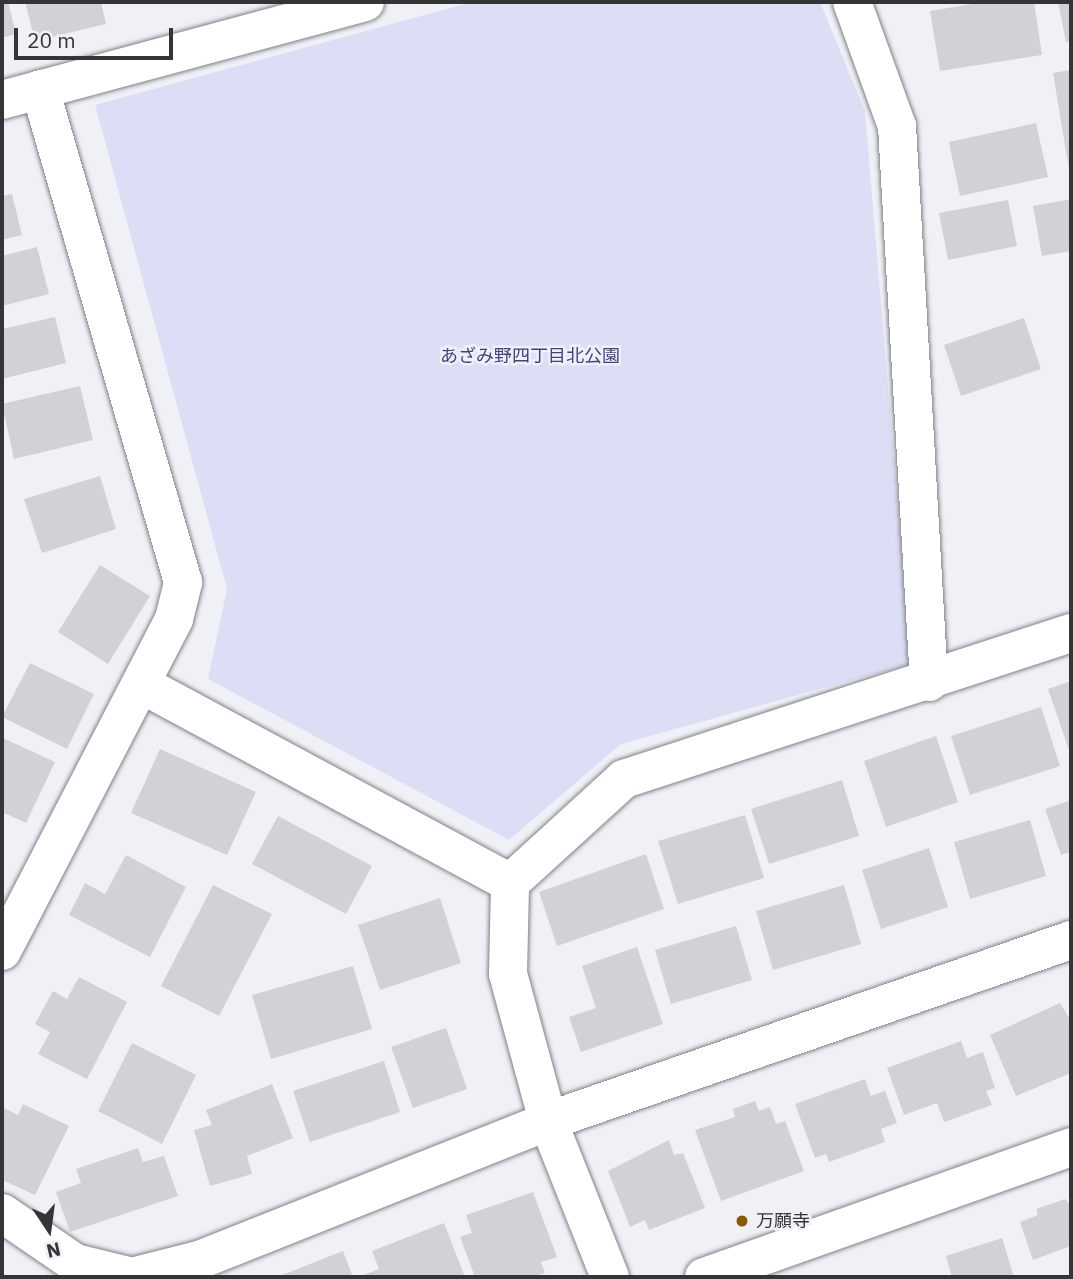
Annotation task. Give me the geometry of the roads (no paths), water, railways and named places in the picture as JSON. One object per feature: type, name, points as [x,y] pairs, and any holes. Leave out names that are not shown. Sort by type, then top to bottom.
[{"type":"street","points":[[2,100],[365,2]]},
{"type":"street","points":[[852,2],[897,126],[929,682]]},
{"type":"street","points":[[2,951],[174,619],[183,582],[40,89]]},
{"type":"street","points":[[610,1277],[548,1121],[508,974],[510,883],[624,779],[929,682],[1071,633]]},
{"type":"street","points":[[141,684],[510,883]]},
{"type":"street","points":[[2,1213],[75,1263],[131,1277],[202,1259],[548,1121],[1071,940]]},
{"type":"street","points":[[704,1277],[1071,1147]]},
{"type":"place","name":"万願寺","points":[[742,1221]]},
{"type":"park label","name":"あざみ野四丁目北公園","points":[[530,356]]}]
